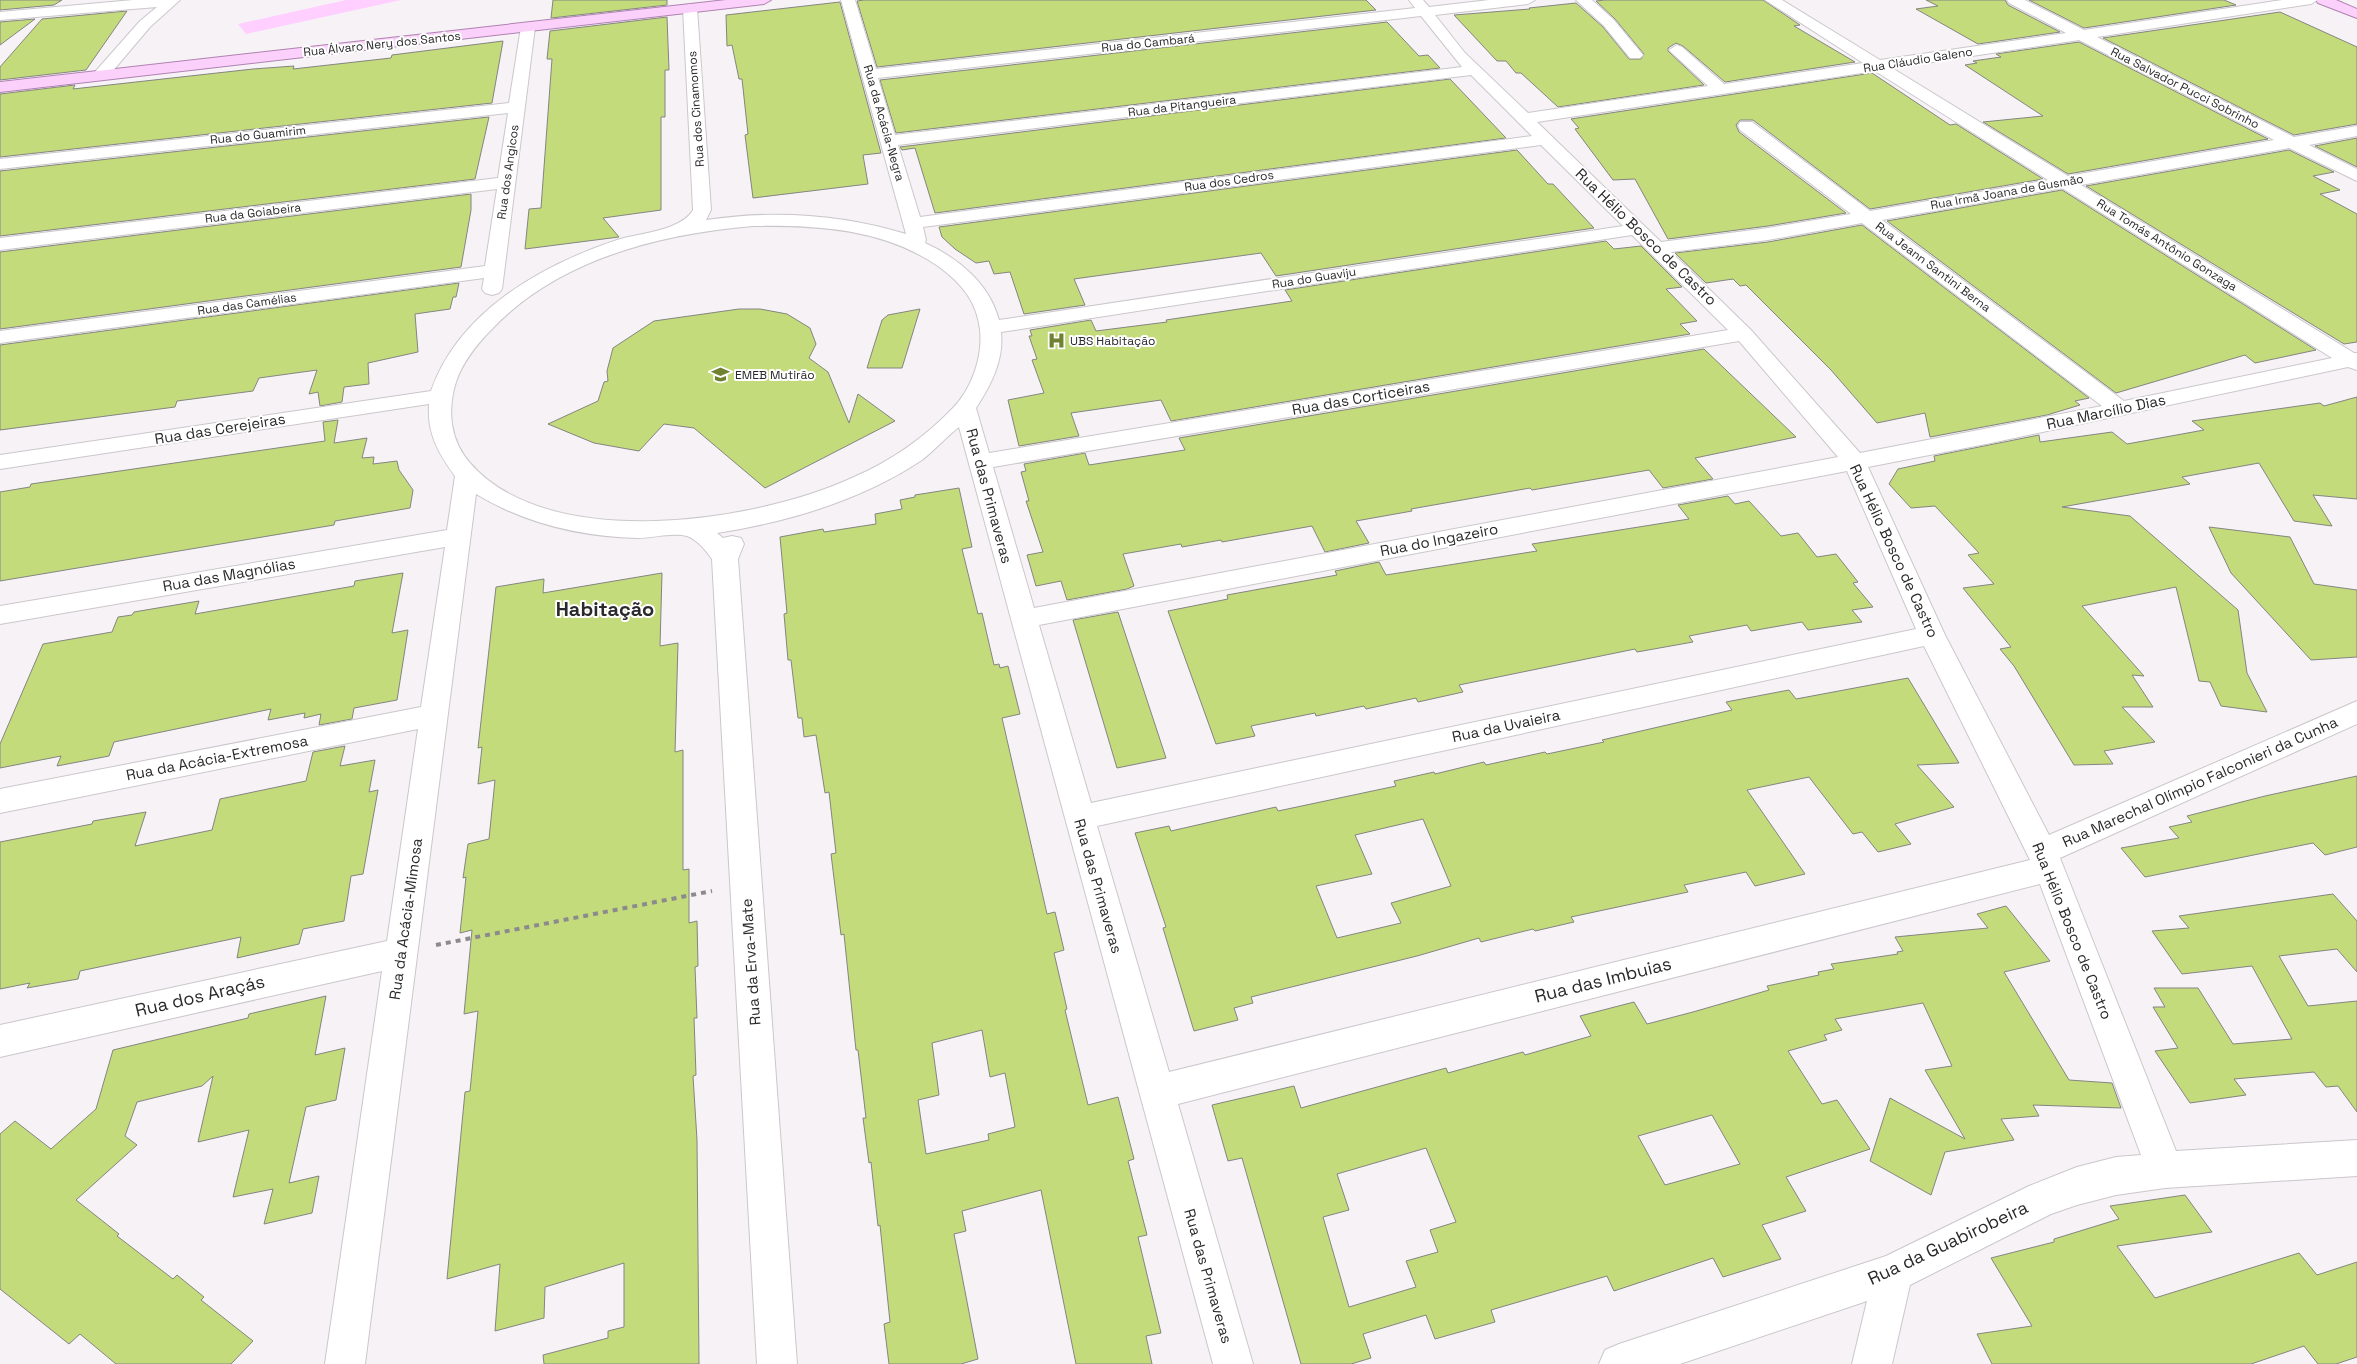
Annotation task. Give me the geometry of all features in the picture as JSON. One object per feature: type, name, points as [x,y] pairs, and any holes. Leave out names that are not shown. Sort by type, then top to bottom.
[{"type":"main road","name":"Rua Álvaro Nery dos Santos","points":[[0,87],[764,0]]},
{"type":"main road","points":[[2323,0],[2357,14]]},
{"type":"main road","points":[[2348,0],[2357,4]]},
{"type":"street","name":"Rua da Acácia-Negra","points":[[848,0],[919,246]]},
{"type":"street","name":"Rua do Cambará","points":[[869,74],[1422,6],[1528,0]]},
{"type":"street","points":[[1583,0],[1609,23],[1635,55]]},
{"type":"street","name":"Rua Tomás Antônio Gonzaga","points":[[1772,0],[2355,361]]},
{"type":"street","name":"Rua Salvador Pucci Sobrinho","points":[[2014,0],[2357,176]]},
{"type":"street","name":"Rua Cláudio Galeno","points":[[1524,119],[2311,0]]},
{"type":"street","points":[[0,16],[172,1]]},
{"type":"street","points":[[100,76],[145,24],[172,1]]},
{"type":"street","name":"Rua Hélio Bosco de Castro","points":[[1422,6],[1449,43],[1474,70],[1744,334],[1854,461],[1932,635],[2046,860],[2165,1170]]},
{"type":"street","name":"Rua dos Cinamomos","points":[[690,8],[702,210]]},
{"type":"street","name":"Rua dos Angicos","points":[[489,318],[528,27]]},
{"type":"street","points":[[1677,50],[1720,89]]},
{"type":"street","name":"Rua da Pitangueira","points":[[889,141],[1474,70]]},
{"type":"street","name":"Rua do Guamirim","points":[[0,164],[517,107]]},
{"type":"street","name":"Rua Jeann Santini Berna","points":[[1746,126],[2120,409]]},
{"type":"street","name":"Rua Irmã Joana de Gusmão","points":[[1656,248],[1742,238],[2357,131]]},
{"type":"street","name":"Rua dos Cedros","points":[[912,223],[1545,139]]},
{"type":"street","name":"Rua da Goiabeira","points":[[0,244],[507,182]]},
{"type":"street","points":[[684,229],[697,219],[702,210],[708,216],[725,223]]},
{"type":"street","points":[[777,220],[810,221],[850,226],[886,234],[919,246],[947,262],[969,281],[984,302],[992,327],[988,367],[965,408],[915,454],[843,492],[755,519],[691,528],[635,530],[582,524],[545,515],[496,496],[467,474],[448,450],[439,424],[440,396],[456,356],[489,318],[520,294],[573,265],[640,240],[684,229],[725,223],[777,220]]},
{"type":"street","name":"Rua do Guaviju","points":[[992,327],[1637,229]]},
{"type":"street","name":"Rua das Camélias","points":[[0,338],[494,271]]},
{"type":"street","name":"Rua das Corticeiras","points":[[979,462],[1744,334]]},
{"type":"street","name":"Rua Marcílio Dias","points":[[1854,461],[2355,361]]},
{"type":"street","name":"Rua das Cerejeiras","points":[[0,462],[440,396]]},
{"type":"street","name":"Rua das Primaveras","points":[[965,408],[1233,1364]]},
{"type":"street","name":"Rua do Ingazeiro","points":[[1023,619],[1854,461]]},
{"type":"street","name":"Rua da Acácia-Mimosa","points":[[345,1364],[467,474]]},
{"type":"street","points":[[725,560],[733,542],[755,519]]},
{"type":"street","points":[[691,528],[716,544],[725,560]]},
{"type":"street","name":"Rua das Magnólias","points":[[0,615],[458,536]]},
{"type":"street","name":"Rua da Erva-Mate","points":[[725,560],[777,1364]]},
{"type":"street","name":"Rua da Uvaieira","points":[[1079,818],[1932,635]]},
{"type":"street","name":"Rua Marechal Olímpio Falconieri da Cunha","points":[[2046,860],[2357,712]]},
{"type":"street","name":"Rua da Acácia-Extremosa","points":[[0,801],[434,715]]},
{"type":"street","name":"Rua das Imbuias","points":[[1157,1092],[2046,860]]},
{"type":"street","name":"Rua dos Araçás","points":[[0,1041],[401,952]]},
{"type":"street","name":"Rua da Guabirobeira","points":[[1619,1364],[1893,1273],[2042,1199],[2077,1186],[2116,1176],[2165,1170],[2357,1158]]},
{"type":"street","points":[[1872,1364],[1893,1273]]},
{"type":"path","points":[[401,952],[746,884]]},
{"type":"shaded area","points":[[346,0],[401,0],[246,34],[238,24]]},
{"type":"building","points":[[0,0],[62,0],[54,5],[0,10]]},
{"type":"building","points":[[553,0],[667,0],[667,5],[551,18]]},
{"type":"building","points":[[1366,0],[1376,10],[877,67],[857,1]]},
{"type":"building","points":[[1763,0],[1800,25],[1794,26],[1855,62],[1725,82],[1683,46],[1676,43],[1668,48],[1668,51],[1704,85],[1558,107],[1521,73],[1516,73],[1506,61],[1497,61],[1454,15],[1576,3],[1603,27],[1629,59],[1641,59],[1644,54],[1615,19],[1596,1]]},
{"type":"building","points":[[1926,0],[2005,0],[2008,5],[2060,32],[1978,44],[1916,9],[1938,6]]},
{"type":"building","points":[[2029,0],[2224,0],[2236,5],[2084,28]]},
{"type":"building","points":[[840,2],[881,153],[863,155],[868,184],[753,198],[745,135],[748,134],[742,79],[739,79],[732,45],[727,46],[726,15]]},
{"type":"building","points":[[127,11],[86,70],[0,80],[0,67],[42,19]]},
{"type":"building","points":[[2280,12],[2357,47],[2357,124],[2294,135],[2103,38]]},
{"type":"building","points":[[667,17],[669,70],[665,70],[665,117],[661,117],[661,210],[603,218],[619,237],[525,249],[529,209],[541,208],[552,59],[547,59],[550,31]]},
{"type":"building","points":[[35,19],[0,45],[0,22]]},
{"type":"building","points":[[1387,22],[1419,56],[1428,55],[1440,68],[896,133],[880,80]]},
{"type":"building","points":[[503,41],[492,103],[0,157],[0,94],[75,85],[73,89],[253,69],[294,66],[293,69],[391,58],[392,55]]},
{"type":"building","points":[[2079,42],[2268,139],[2068,174],[1983,122],[2043,116],[1965,65],[1977,63],[1973,61],[2001,57],[1996,54]]},
{"type":"building","points":[[1872,73],[1950,125],[1956,124],[2043,179],[1870,209],[1753,120],[1740,120],[1736,125],[1739,132],[1846,213],[1768,226],[1668,239],[1635,179],[1613,180],[1575,129],[1579,128],[1571,119]]},
{"type":"building","points":[[1450,79],[1506,138],[935,213],[915,148],[902,150],[900,147]]},
{"type":"building","points":[[489,117],[475,179],[0,236],[0,171]]},
{"type":"building","points":[[2357,138],[2357,167],[2315,146]]},
{"type":"building","points":[[1517,150],[1548,184],[1553,184],[1594,228],[1276,276],[1261,253],[1074,279],[1085,305],[1024,314],[1010,272],[994,274],[989,261],[976,263],[955,249],[942,237],[939,227]]},
{"type":"building","points":[[2289,150],[2334,172],[2313,176],[2340,190],[2320,194],[2357,214],[2357,342],[2344,344],[2086,186]]},
{"type":"building","points":[[2062,190],[2316,350],[2255,363],[2245,355],[2116,393],[1887,221]]},
{"type":"building","points":[[471,194],[471,210],[461,267],[0,329],[0,252]]},
{"type":"building","points":[[1862,225],[2089,398],[2075,401],[2080,405],[2047,415],[1930,437],[1925,413],[1877,423],[1831,370],[1746,285],[1740,286],[1733,279],[1706,283],[1675,253],[1768,242]]},
{"type":"building","points":[[1606,241],[1614,249],[1641,246],[1682,287],[1666,289],[1697,321],[1680,324],[1690,334],[1171,421],[1161,400],[1071,413],[1079,436],[1019,446],[1008,400],[1044,393],[1032,360],[1037,359],[1029,336],[1032,336],[1030,330],[1091,320],[1096,331],[1167,322],[1166,320],[1292,301],[1285,290]]},
{"type":"building","points":[[459,283],[456,297],[453,297],[450,309],[415,314],[418,352],[368,363],[369,384],[344,387],[342,402],[320,406],[318,392],[309,394],[317,370],[259,378],[253,391],[177,401],[175,407],[0,430],[0,345]]},
{"type":"building","points":[[739,309],[760,309],[787,314],[810,328],[816,344],[809,358],[828,372],[849,423],[858,394],[895,421],[765,488],[694,428],[664,424],[639,451],[594,443],[548,424],[598,401],[604,382],[608,381],[607,371],[613,348],[654,321]]},
{"type":"building","points":[[920,309],[902,368],[867,368],[882,320],[888,315]]},
{"type":"building","points":[[1704,349],[1796,437],[1695,458],[1713,479],[1663,488],[1649,470],[1532,490],[1530,488],[1411,509],[1412,511],[1356,521],[1369,543],[1325,552],[1312,526],[1222,542],[1221,540],[1182,547],[1181,544],[1123,554],[1134,586],[1127,589],[1067,600],[1061,581],[1036,586],[1027,555],[1043,552],[1026,501],[1029,501],[1021,472],[1026,471],[1024,464],[1085,453],[1089,465],[1185,450],[1179,438]]},
{"type":"building","points":[[2357,397],[2357,499],[2313,495],[2332,526],[2294,521],[2259,463],[2182,477],[2190,484],[2062,507],[2130,516],[2238,610],[2247,673],[2267,712],[2221,706],[2210,682],[2199,681],[2176,587],[2082,606],[2144,676],[2132,675],[2153,707],[2122,707],[2155,742],[2104,751],[2113,764],[2074,765],[2014,666],[2000,649],[2011,647],[1963,588],[1994,584],[1968,555],[1979,553],[1935,506],[1911,508],[1889,484],[1898,469],[1935,461],[1934,456],[2039,435],[2040,442],[2112,432],[2127,444],[2204,430],[2192,421],[2320,403],[2324,406]]},
{"type":"building","points":[[338,420],[334,443],[367,438],[362,458],[374,457],[373,464],[397,461],[399,470],[413,490],[410,508],[335,521],[334,525],[0,581],[0,492],[30,487],[31,484],[325,441],[323,422]]},
{"type":"building","points":[[959,488],[972,547],[962,549],[978,614],[982,613],[994,665],[999,664],[1000,668],[1008,666],[1020,714],[1002,718],[1047,914],[1055,912],[1064,950],[1054,953],[1067,1009],[1065,1010],[1088,1105],[1118,1097],[1134,1159],[1128,1161],[1147,1235],[1138,1237],[1161,1333],[1146,1336],[1152,1364],[1076,1364],[1041,1190],[962,1211],[966,1231],[954,1234],[978,1359],[961,1364],[889,1364],[884,1324],[890,1322],[880,1225],[878,1226],[871,1162],[869,1163],[863,1118],[866,1118],[858,1050],[856,1050],[844,934],[841,935],[831,854],[836,853],[829,792],[825,793],[816,735],[804,737],[802,718],[798,718],[791,660],[788,660],[784,614],[787,613],[780,537],[823,529],[824,532],[876,524],[875,514],[902,509],[900,500],[915,497],[915,495]],"holes":[[[982,1030],[990,1077],[1005,1073],[1015,1127],[988,1134],[989,1140],[926,1154],[918,1100],[939,1095],[932,1043]]]},
{"type":"building","points":[[1728,496],[1735,504],[1749,501],[1781,536],[1798,533],[1817,557],[1836,554],[1858,582],[1853,583],[1873,607],[1852,610],[1862,622],[1808,630],[1802,622],[1751,631],[1747,625],[1689,636],[1693,642],[1637,652],[1635,649],[1459,685],[1463,692],[1418,702],[1416,698],[1366,709],[1364,706],[1316,716],[1315,713],[1251,726],[1255,736],[1216,744],[1168,611],[1228,599],[1227,595],[1337,575],[1335,571],[1379,562],[1386,575],[1537,551],[1532,544],[1689,519],[1678,505]]},
{"type":"building","points":[[2209,527],[2290,537],[2314,584],[2357,590],[2357,657],[2311,660],[2231,573]]},
{"type":"building","points":[[403,573],[392,633],[408,630],[397,700],[354,708],[352,719],[319,725],[321,714],[304,718],[305,713],[268,720],[271,709],[114,742],[109,756],[57,766],[61,756],[0,768],[0,744],[43,644],[112,632],[118,617],[132,615],[134,612],[199,601],[195,614],[354,586],[355,581]]},
{"type":"building","points":[[662,573],[660,646],[678,643],[675,752],[683,750],[683,870],[689,869],[689,923],[697,921],[698,966],[695,967],[697,1018],[694,1018],[696,1075],[693,1076],[697,1140],[699,1364],[544,1364],[543,1355],[608,1338],[608,1331],[624,1327],[624,1263],[545,1287],[544,1318],[495,1331],[500,1264],[447,1279],[465,1092],[470,1091],[478,1011],[464,1014],[472,930],[460,933],[466,877],[463,878],[468,844],[489,839],[495,780],[478,784],[482,747],[478,748],[496,587],[544,579],[543,593]]},
{"type":"building","points":[[1118,612],[1166,758],[1117,768],[1073,620]]},
{"type":"building","points":[[1908,678],[1959,763],[1917,765],[1954,807],[1895,824],[1911,844],[1878,852],[1862,832],[1853,834],[1809,777],[1747,790],[1805,874],[1755,886],[1746,872],[1684,885],[1688,892],[1571,917],[1574,922],[1535,931],[1533,929],[1481,942],[1479,938],[1417,956],[1251,997],[1253,1003],[1234,1008],[1238,1020],[1194,1031],[1163,928],[1166,927],[1135,833],[1169,826],[1171,831],[1276,807],[1278,811],[1396,786],[1394,781],[1434,772],[1435,774],[1484,762],[1486,765],[1604,742],[1602,740],[1732,710],[1726,702],[1789,690],[1796,699]],"holes":[[[1423,819],[1451,886],[1391,903],[1401,923],[1337,938],[1316,886],[1372,874],[1355,835]]]},
{"type":"building","points":[[345,746],[340,766],[375,760],[369,792],[378,790],[363,874],[351,876],[344,921],[303,929],[299,944],[237,958],[241,937],[80,971],[78,979],[27,988],[30,983],[0,989],[0,842],[92,824],[93,821],[146,812],[135,846],[212,830],[220,799],[306,781],[313,752]]},
{"type":"building","points":[[2357,776],[2357,847],[2325,855],[2313,843],[2145,877],[2121,848],[2179,838],[2169,827],[2192,822],[2187,816],[2265,796]]},
{"type":"building","points":[[2333,894],[2357,921],[2357,972],[2337,949],[2279,956],[2308,1006],[2357,1001],[2357,1112],[2338,1086],[2326,1087],[2314,1072],[2234,1079],[2246,1095],[2190,1103],[2155,1051],[2178,1048],[2153,1007],[2165,1007],[2154,988],[2198,988],[2233,1044],[2292,1039],[2252,966],[2182,974],[2152,931],[2189,928],[2179,916]]},
{"type":"building","points":[[2006,906],[2050,961],[2004,972],[2069,1080],[2112,1083],[2121,1108],[2033,1105],[2039,1116],[2001,1119],[2014,1140],[1945,1152],[1931,1195],[1870,1161],[1890,1098],[1965,1139],[1925,1070],[1952,1066],[1923,1003],[1835,1019],[1842,1030],[1824,1035],[1827,1040],[1788,1051],[1822,1104],[1837,1100],[1870,1149],[1786,1177],[1806,1211],[1762,1225],[1781,1259],[1723,1277],[1713,1258],[1614,1291],[1607,1276],[1491,1310],[1495,1322],[1435,1339],[1426,1315],[1363,1334],[1371,1358],[1351,1364],[1301,1364],[1242,1158],[1228,1161],[1212,1105],[1294,1086],[1301,1108],[1446,1068],[1448,1073],[1523,1052],[1525,1055],[1591,1036],[1580,1016],[1634,1002],[1647,1024],[1769,990],[1767,986],[1819,975],[1818,972],[1834,969],[1831,964],[1898,954],[1897,952],[1903,951],[1895,937],[1988,928],[1977,914]],"holes":[[[1712,1115],[1740,1164],[1665,1185],[1638,1136]],[[1426,1148],[1456,1222],[1430,1230],[1438,1252],[1406,1261],[1416,1287],[1349,1307],[1323,1217],[1349,1210],[1337,1174]]]},
{"type":"building","points":[[326,996],[315,1055],[345,1048],[336,1100],[306,1107],[289,1183],[319,1176],[312,1213],[264,1224],[273,1189],[233,1197],[249,1130],[198,1142],[213,1076],[202,1086],[137,1102],[125,1136],[137,1145],[76,1200],[119,1234],[117,1236],[173,1279],[177,1275],[204,1297],[201,1300],[253,1341],[231,1364],[116,1364],[80,1334],[69,1344],[0,1289],[0,1134],[15,1121],[51,1149],[96,1109],[113,1050],[248,1018],[249,1014]]},
{"type":"building","points":[[2185,1195],[2212,1232],[2117,1246],[2155,1298],[2299,1253],[2317,1275],[2357,1262],[2357,1357],[2336,1364],[2318,1364],[2304,1346],[2251,1364],[1992,1364],[1977,1334],[2032,1326],[1991,1258],[2054,1242],[2054,1239],[2119,1219],[2110,1206]]},
{"type":"place","name":"UBS Habitação","points":[[1056,341]]},
{"type":"place","name":"EMEB Mutirão","points":[[721,375]]},
{"type":"district","name":"Habitação","points":[[605,609]]}]
